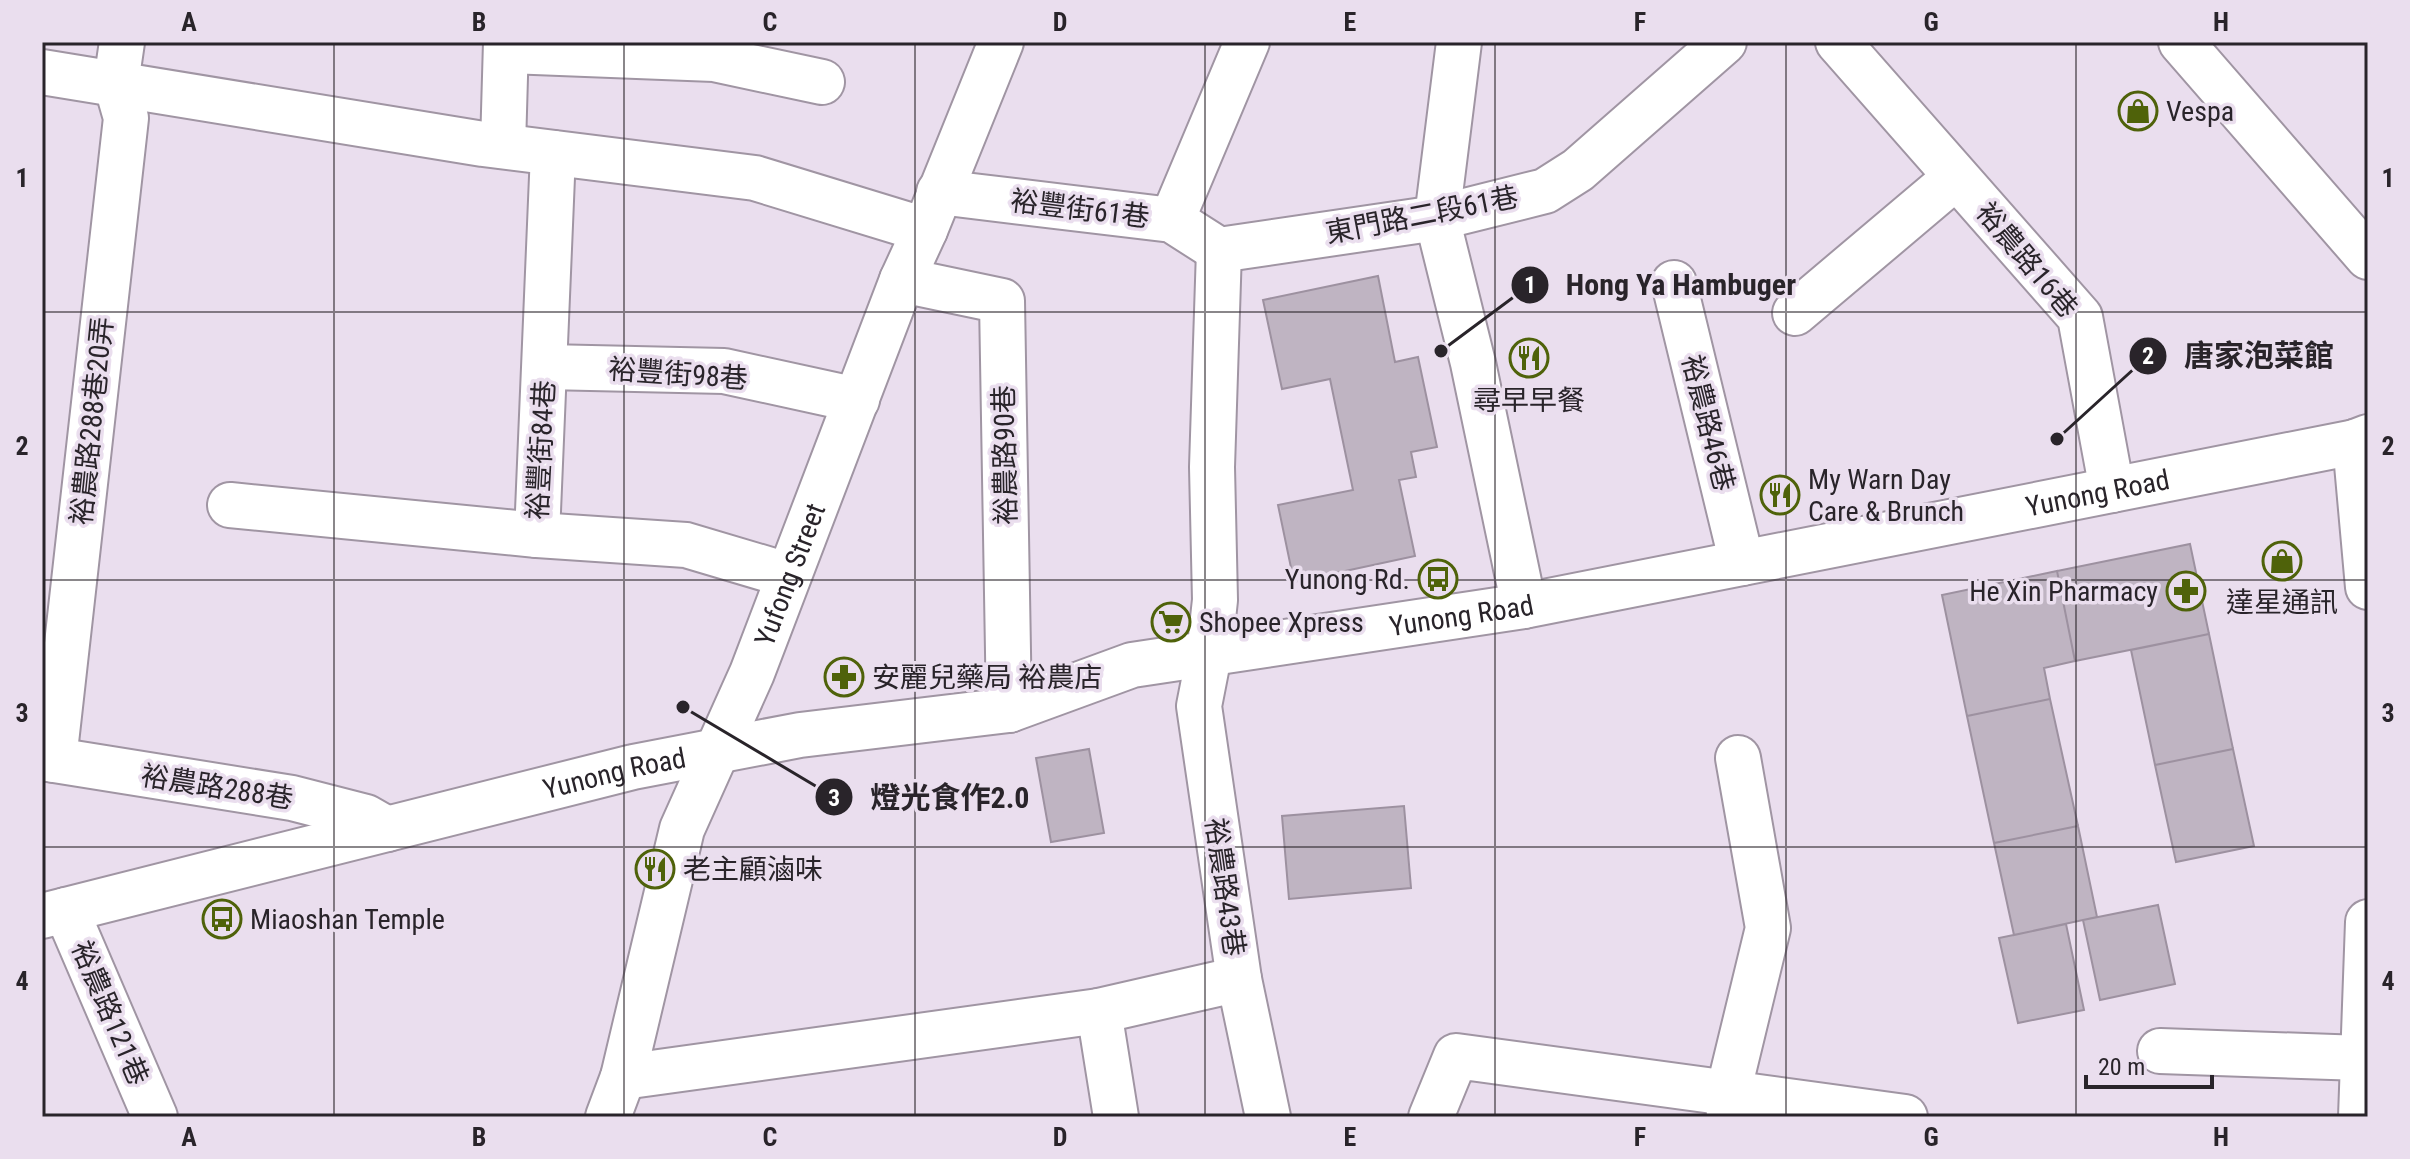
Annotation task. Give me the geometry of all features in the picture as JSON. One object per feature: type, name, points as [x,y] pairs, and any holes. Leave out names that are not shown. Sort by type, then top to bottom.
[{"type":"street","name":"Yufong Street","points":[[608,1117],[623,1077],[682,829],[752,673],[902,280],[1001,42]]},
{"type":"street","name":"裕豐街61巷","points":[[932,211],[1172,220],[1247,42]]},
{"type":"street","points":[[1459,42],[1437,218],[1473,363],[1524,606]]},
{"type":"street","name":"東門路二段61巷","points":[[1219,250],[1437,218],[1545,191],[1578,170],[1724,42]]},
{"type":"street","name":"裕農路16巷","points":[[1838,42],[2080,317],[2112,490]]},
{"type":"street","points":[[2181,42],[2368,257]]},
{"type":"street","points":[[503,146],[506,46],[714,59],[822,82]]},
{"type":"street","points":[[42,72],[119,63],[503,146],[755,178],[932,211]]},
{"type":"street","name":"裕農路288巷20弄","points":[[48,759],[126,118],[119,63]]},
{"type":"street","name":"裕豐街84巷","points":[[230,505],[537,535],[553,153]]},
{"type":"street","name":"裕農路16巷","points":[[1795,313],[1956,177]]},
{"type":"street","points":[[1172,220],[1219,250]]},
{"type":"street","name":"裕農路43巷","points":[[1219,250],[1212,467],[1215,600],[1199,706],[1239,979],[1268,1117]]},
{"type":"street","name":"裕農路90巷","points":[[902,280],[1002,301],[1009,710]]},
{"type":"street","name":"裕農路46巷","points":[[1674,283],[1742,563]]},
{"type":"street","name":"裕豐街98巷","points":[[546,367],[724,371],[857,400]]},
{"type":"street","points":[[2362,439],[2368,587]]},
{"type":"street","name":"Yunong Road","points":[[54,913],[572,781],[800,735],[1009,710],[1132,665],[1524,606],[2362,439]]},
{"type":"street","points":[[537,535],[686,545],[787,575]]},
{"type":"street","points":[[1728,1105],[1768,928],[1738,758]]},
{"type":"street","name":"裕農路288巷","points":[[48,759],[292,798],[366,817],[387,829]]},
{"type":"street","name":"裕農路121巷","points":[[54,913],[155,1117]]},
{"type":"street","points":[[2361,1117],[2368,922]]},
{"type":"street","points":[[623,1077],[1099,1011],[1239,979]]},
{"type":"street","points":[[1099,1011],[1116,1117]]},
{"type":"street","points":[[2160,1051],[2362,1058]]},
{"type":"street","points":[[1431,1117],[1456,1056],[1728,1105],[1905,1117]]},
{"type":"building","points":[[1378,276],[1395,362],[1418,357],[1437,447],[1411,452],[1416,477],[1399,480],[1415,556],[1294,582],[1278,505],[1353,490],[1330,379],[1282,389],[1263,300]]},
{"type":"building","points":[[2190,544],[2209,634],[2075,661],[2057,571]]},
{"type":"building","points":[[2057,571],[2075,661],[2044,668],[2050,699],[1967,716],[1942,595]]},
{"type":"building","points":[[2209,634],[2233,749],[2155,765],[2131,650]]},
{"type":"building","points":[[2050,699],[2078,826],[1994,843],[1967,716]]},
{"type":"building","points":[[1089,749],[1104,833],[1051,842],[1036,758]]},
{"type":"building","points":[[2233,749],[2254,846],[2176,862],[2155,765]]},
{"type":"building","points":[[1404,806],[1411,888],[1289,899],[1282,816]]},
{"type":"building","points":[[2078,826],[2097,917],[2014,935],[1994,843]]},
{"type":"building","points":[[2158,905],[2175,984],[2100,1000],[2083,920]]},
{"type":"building","points":[[2066,924],[2084,1010],[2018,1023],[1999,938]]},
{"type":"place","name":"Vespa","points":[[2138,111]]},
{"type":"place","name":"Hong Ya Hambuger","points":[[1441,351]]},
{"type":"place","name":"尋早早餐","points":[[1529,358]]},
{"type":"place","name":"唐家泡菜館","points":[[2057,439]]},
{"type":"place","name":"My Warn Day Care & Brunch","points":[[1780,495]]},
{"type":"place","name":"達星通訊","points":[[2282,561]]},
{"type":"place","name":"Yunong Rd.","points":[[1438,579]]},
{"type":"place","name":"He Xin Pharmacy","points":[[2186,591]]},
{"type":"place","name":"Shopee Xpress","points":[[1171,622]]},
{"type":"place","name":"安麗兒藥局 裕農店","points":[[844,677]]},
{"type":"place","name":"燈光食作2.0","points":[[683,707]]},
{"type":"place","name":"老主顧滷味","points":[[655,869]]},
{"type":"place","name":"Miaoshan Temple","points":[[222,919]]}]
